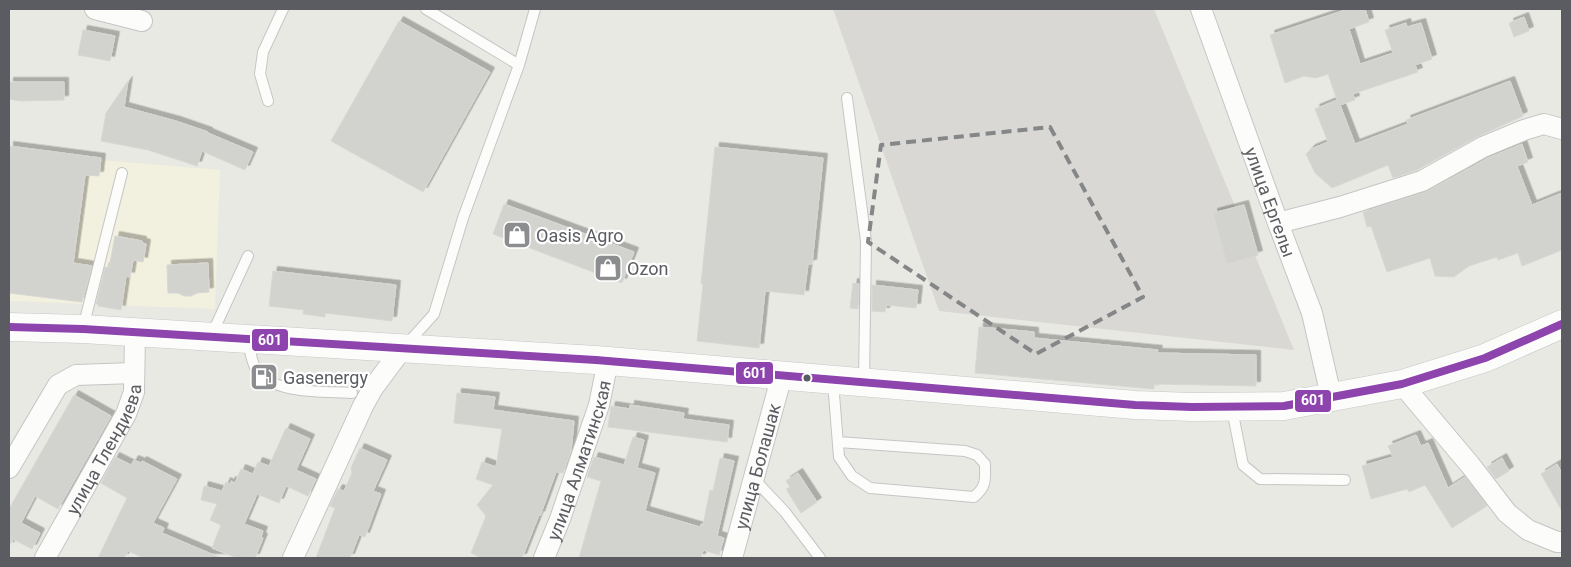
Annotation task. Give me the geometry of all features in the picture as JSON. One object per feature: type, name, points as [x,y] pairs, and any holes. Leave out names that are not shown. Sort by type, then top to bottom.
[{"type":"main road","points":[[9,327],[83,329],[608,361],[1135,405],[1284,406],[1402,384],[1485,358],[1562,324]]},
{"type":"street","points":[[94,9],[142,21]]},
{"type":"street","name":"улица Ергелы","points":[[1201,9],[1312,313],[1331,396]]},
{"type":"street","points":[[1278,223],[1340,207],[1422,181],[1483,147],[1524,130],[1544,124],[1562,129]]},
{"type":"street","name":"улица Тлендиева","points":[[44,558],[126,414],[134,392],[135,333]]},
{"type":"street","points":[[293,558],[363,406],[373,388],[402,349]]},
{"type":"street","name":"улица Алматинская","points":[[544,558],[560,518],[599,404],[608,361]]},
{"type":"street","points":[[9,468],[58,385],[76,375],[134,373]]},
{"type":"street","name":"улица Болашак","points":[[732,558],[782,375]]},
{"type":"street","points":[[1402,384],[1471,466],[1506,513],[1528,530],[1557,542],[1562,542]]},
{"type":"lane","points":[[268,101],[260,74],[263,52],[282,9]]},
{"type":"lane","points":[[426,9],[519,65]]},
{"type":"lane","points":[[402,349],[434,314],[463,218],[519,65],[535,9]]},
{"type":"lane","points":[[846,98],[866,242],[864,383]]},
{"type":"lane","points":[[83,329],[122,173]]},
{"type":"lane","points":[[211,338],[248,256]]},
{"type":"lane","points":[[247,340],[254,366],[268,381],[291,389],[352,393]]},
{"type":"lane","points":[[833,380],[839,457],[852,476],[870,488],[974,497],[985,484],[986,464],[977,455],[965,452],[838,442]]},
{"type":"lane","points":[[1231,406],[1244,465],[1260,479],[1345,480]]},
{"type":"lane","points":[[754,479],[785,512],[820,558]]},
{"type":"highlighted area","points":[[1050,127],[1143,297],[1036,354],[868,242],[881,145]]},
{"type":"shaded area","points":[[833,9],[1154,9],[1294,350],[939,311]]},
{"type":"shaded area","points":[[9,148],[89,159],[220,170],[215,309],[9,301]]},
{"type":"building","points":[[1348,9],[1365,9],[1369,22],[1349,29],[1360,64],[1393,53],[1385,30],[1406,23],[1407,27],[1421,23],[1432,59],[1415,65],[1418,72],[1353,94],[1355,100],[1340,105],[1355,144],[1408,124],[1406,120],[1510,81],[1523,116],[1477,137],[1417,170],[1393,178],[1388,165],[1332,188],[1315,173],[1306,154],[1311,149],[1328,142],[1315,109],[1337,100],[1328,74],[1316,78],[1304,76],[1285,83],[1270,35]]},
{"type":"building","points":[[1524,17],[1529,31],[1514,37],[1509,23]]},
{"type":"building","points":[[399,21],[490,72],[423,192],[331,141]]},
{"type":"building","points":[[83,30],[115,36],[110,61],[78,55]]},
{"type":"building","points":[[128,81],[124,107],[208,132],[253,152],[245,170],[202,151],[197,166],[148,150],[101,141],[106,113]]},
{"type":"building","points":[[9,82],[64,82],[64,100],[20,101],[9,99]]},
{"type":"building","points":[[1522,144],[1528,162],[1517,166],[1532,205],[1562,193],[1562,250],[1522,266],[1518,253],[1498,260],[1497,257],[1469,266],[1454,277],[1435,276],[1430,258],[1387,272],[1371,226],[1367,227],[1363,212],[1426,192],[1488,158]]},
{"type":"building","points":[[9,146],[101,158],[99,176],[85,175],[73,263],[92,266],[82,302],[9,293]]},
{"type":"building","points":[[715,147],[823,158],[812,264],[808,264],[804,295],[765,291],[759,348],[697,341]]},
{"type":"building","points":[[504,204],[634,252],[622,283],[493,234]]},
{"type":"building","points":[[1244,205],[1258,255],[1227,264],[1213,213]]},
{"type":"building","points":[[115,236],[142,241],[142,243],[146,244],[143,262],[133,260],[130,277],[126,276],[121,310],[96,304],[105,267],[109,268]]},
{"type":"building","points":[[208,263],[209,292],[197,293],[191,296],[168,293],[167,265]]},
{"type":"building","points":[[273,271],[396,285],[392,321],[325,313],[325,317],[303,314],[304,310],[269,306]]},
{"type":"building","points":[[853,283],[859,284],[858,309],[850,308]]},
{"type":"building","points":[[872,285],[918,290],[916,308],[886,305],[885,312],[872,311]]},
{"type":"building","points":[[979,327],[1034,332],[1034,338],[1158,350],[1157,353],[1256,355],[1256,386],[1154,384],[1154,389],[975,373]]},
{"type":"building","points":[[457,393],[495,397],[493,410],[574,421],[571,451],[563,473],[556,472],[522,558],[482,558],[471,553],[486,516],[477,505],[493,485],[476,479],[482,462],[496,467],[502,429],[454,423]]},
{"type":"building","points":[[74,395],[111,416],[58,509],[35,496],[21,523],[40,533],[32,549],[13,539],[9,547],[9,509]]},
{"type":"building","points":[[630,405],[684,413],[683,419],[729,425],[727,442],[608,427],[611,406],[630,409]]},
{"type":"building","points":[[286,428],[310,439],[296,470],[316,479],[308,496],[286,486],[279,503],[257,494],[244,524],[263,531],[261,537],[263,538],[255,558],[237,558],[212,548],[221,525],[210,520],[217,504],[201,500],[204,486],[222,491],[226,482],[230,484],[231,481],[235,483],[241,469],[253,474],[258,462],[269,466]]},
{"type":"building","points":[[1416,435],[1421,446],[1428,443],[1448,488],[1465,477],[1487,506],[1452,528],[1425,485],[1409,492],[1407,489],[1371,499],[1362,466],[1393,457],[1388,446]]},
{"type":"building","points":[[633,437],[644,440],[637,468],[655,473],[645,511],[700,527],[701,524],[703,525],[710,490],[713,491],[720,458],[734,461],[717,536],[724,538],[719,555],[703,550],[701,558],[579,558],[601,481],[587,477],[594,457],[624,465]]},
{"type":"building","points":[[360,448],[387,460],[373,491],[381,494],[365,537],[359,535],[350,558],[316,558],[335,508],[330,506],[338,489],[344,491]]},
{"type":"building","points":[[115,457],[131,465],[134,460],[141,463],[142,461],[177,479],[153,523],[164,528],[162,533],[221,558],[144,558],[128,551],[124,558],[98,558],[127,498],[101,483]]},
{"type":"building","points":[[1502,458],[1509,471],[1496,479],[1487,467]]},
{"type":"building","points":[[1557,464],[1562,473],[1562,511],[1541,474]]},
{"type":"building","points":[[798,473],[817,502],[801,513],[786,489],[790,487],[786,481]]},
{"type":"transit line","name":"601","points":[[9,327],[83,329],[596,360],[1135,405],[1192,407],[1284,406],[1402,384],[1485,358],[1562,324]]},
{"type":"place","name":"Oasis Agro","points":[[517,235]]},
{"type":"place","name":"Ozon","points":[[608,268]]},
{"type":"place","name":"Gasenergy","points":[[264,377]]}]
